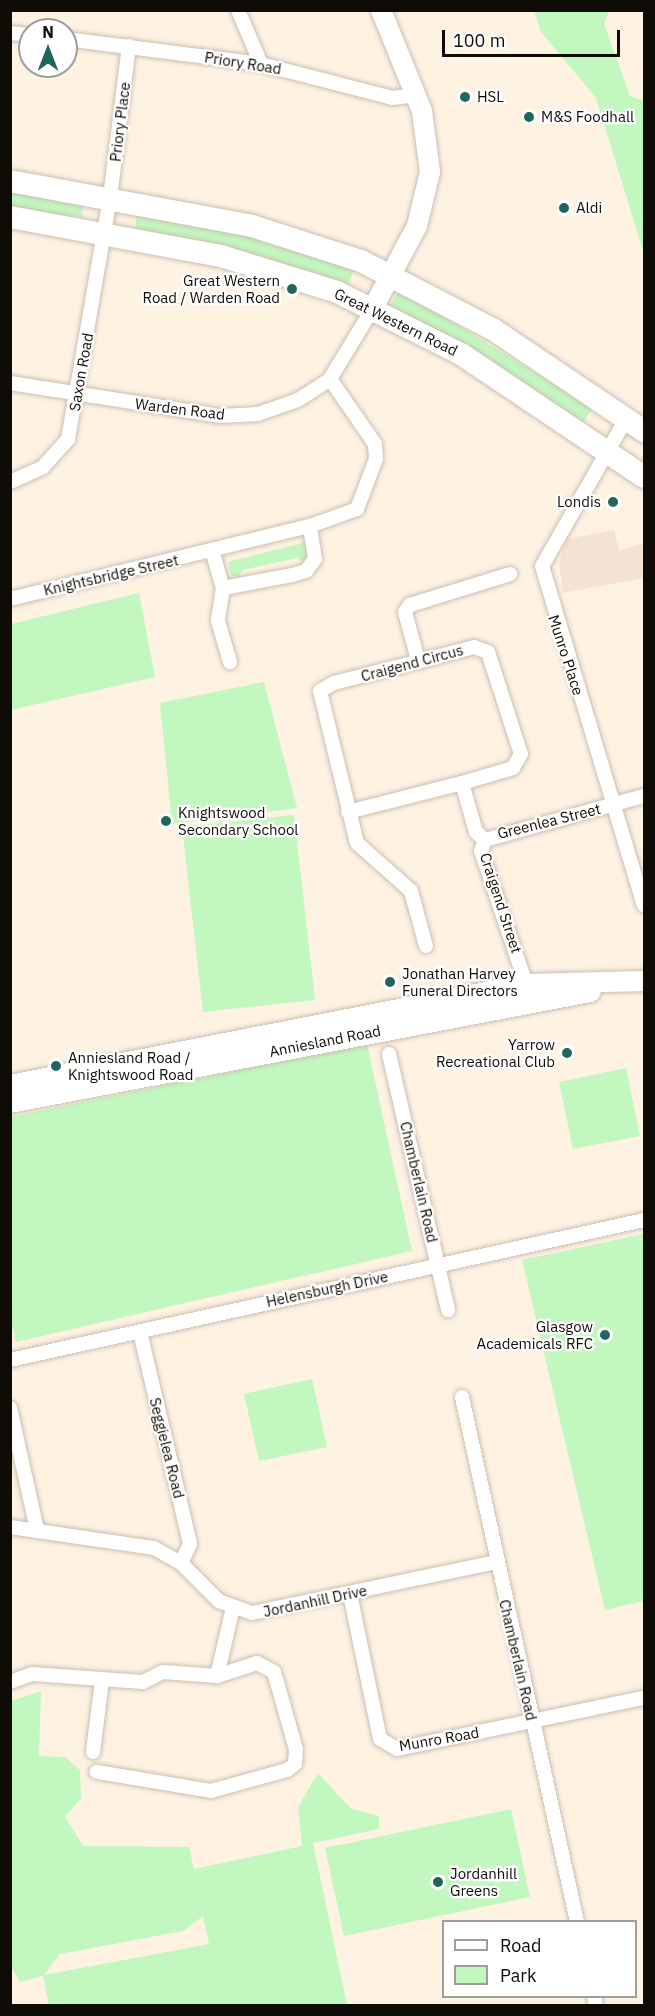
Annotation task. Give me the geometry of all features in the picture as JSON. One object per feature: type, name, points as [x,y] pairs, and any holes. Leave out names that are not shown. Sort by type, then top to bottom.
[{"type":"main road","points":[[10,181],[110,198],[280,233],[392,275],[494,330],[645,431]]},
{"type":"main road","name":"Great Western Road","points":[[10,216],[260,265],[374,308],[461,354],[645,477]]},
{"type":"street","points":[[238,10],[261,64]]},
{"type":"street","points":[[374,308],[421,215],[430,172],[428,131],[417,95],[381,10]]},
{"type":"street","name":"Priory Road","points":[[78,40],[261,64],[392,98],[417,95]]},
{"type":"street","name":"Priory Place","points":[[104,233],[129,46]]},
{"type":"street","name":"Saxon Road","points":[[10,482],[43,467],[63,449],[78,395],[104,233]]},
{"type":"street","name":"Warden Road","points":[[10,383],[78,395],[239,416],[298,400],[330,379],[374,308]]},
{"type":"street","name":"Knightsbridge Street","points":[[10,599],[310,526],[357,508],[376,459],[369,433],[330,379]]},
{"type":"street","name":"Munro Place","points":[[626,418],[542,566],[645,904]]},
{"type":"street","points":[[223,588],[306,571],[315,559],[310,526]]},
{"type":"street","points":[[212,550],[223,588],[218,621],[230,662]]},
{"type":"street","points":[[418,660],[405,612],[410,605],[510,574]]},
{"type":"street","name":"Craigend Circus","points":[[348,812],[320,691],[418,660],[474,647],[490,654],[521,754],[513,768],[462,783]]},
{"type":"street","points":[[426,946],[411,891],[357,843],[348,812],[462,783]]},
{"type":"street","name":"Craigend Street","points":[[462,783],[476,832],[485,840],[481,851],[529,993]]},
{"type":"street","name":"Greenlea Street","points":[[485,840],[645,796]]},
{"type":"street","name":"Anniesland Road","points":[[10,1085],[529,993],[642,981]]},
{"type":"street","name":"Anniesland Road","points":[[10,1103],[529,993]]},
{"type":"street","name":"Chamberlain Road","points":[[389,1054],[448,1310]]},
{"type":"street","name":"Helensburgh Drive","points":[[10,1360],[645,1220]]},
{"type":"street","name":"Seggielea Road","points":[[140,1332],[190,1544],[181,1563]]},
{"type":"street","name":"Chamberlain Road","points":[[462,1397],[496,1562],[577,1920]]},
{"type":"street","points":[[10,1408],[38,1530]]},
{"type":"street","points":[[10,1527],[154,1548],[181,1563],[233,1607],[217,1676]]},
{"type":"street","name":"Jordanhill Drive","points":[[233,1607],[270,1613],[496,1562]]},
{"type":"street","name":"Munro Road","points":[[350,1594],[380,1739],[388,1746],[397,1749],[645,1698]]},
{"type":"street","points":[[10,1682],[32,1674],[128,1683],[176,1671],[217,1676],[258,1663],[271,1667],[296,1749],[296,1764],[211,1791],[97,1772]]},
{"type":"street","points":[[93,1752],[102,1681]]},
{"type":"shaded area","points":[[614,530],[619,550],[644,544],[644,578],[563,593],[559,563],[567,539]]},
{"type":"green space","points":[[534,11],[609,11],[604,24],[630,96],[644,101],[644,254],[596,98],[541,32]]},
{"type":"green space","points":[[10,189],[83,204],[82,217],[11,211]]},
{"type":"green space","points":[[137,211],[244,232],[354,269],[349,284],[243,252],[135,229]]},
{"type":"green space","points":[[400,290],[593,408],[582,424],[390,305]]},
{"type":"green space","points":[[306,542],[310,554],[304,562],[297,558],[243,570],[238,578],[231,575],[228,562]]},
{"type":"green space","points":[[139,593],[155,677],[11,710],[11,624]]},
{"type":"green space","points":[[264,682],[297,808],[172,824],[160,703]]},
{"type":"green space","points":[[294,815],[315,1000],[203,1012],[182,827]]},
{"type":"green space","points":[[367,1044],[412,1251],[16,1342],[10,1315],[10,1117]]},
{"type":"green space","points":[[626,1068],[640,1136],[573,1149],[559,1082]]},
{"type":"green space","points":[[644,1234],[644,1601],[605,1610],[522,1260]]},
{"type":"green space","points":[[312,1379],[327,1447],[259,1461],[244,1394]]},
{"type":"green space","points":[[41,1691],[39,1756],[65,1757],[80,1770],[81,1798],[65,1817],[83,1846],[189,1847],[194,1869],[302,1846],[298,1807],[318,1773],[350,1808],[379,1816],[379,1829],[313,1843],[347,2005],[49,2005],[43,1976],[20,1982],[10,1964],[11,1701]],"holes":[[[203,1916],[209,1944],[44,1975],[60,1954],[183,1931]]]},
{"type":"green space","points":[[511,1809],[530,1897],[344,1936],[325,1848]]},
{"type":"place","name":"HSL","points":[[465,97]]},
{"type":"place","name":"M&S Foodhall","points":[[529,117]]},
{"type":"place","name":"Aldi","points":[[564,208]]},
{"type":"place","name":"Great Western Road / Warden Road","points":[[292,289]]},
{"type":"place","name":"Londis","points":[[613,502]]},
{"type":"place","name":"Knightswood Secondary School","points":[[166,821]]},
{"type":"place","name":"Jonathan Harvey Funeral Directors","points":[[390,982]]},
{"type":"place","name":"Yarrow Recreational Club","points":[[567,1053]]},
{"type":"place","name":"Anniesland Road / Knightswood Road","points":[[56,1066]]},
{"type":"place","name":"Glasgow Academicals RFC","points":[[605,1335]]},
{"type":"place","name":"Jordanhill Greens","points":[[438,1882]]}]
